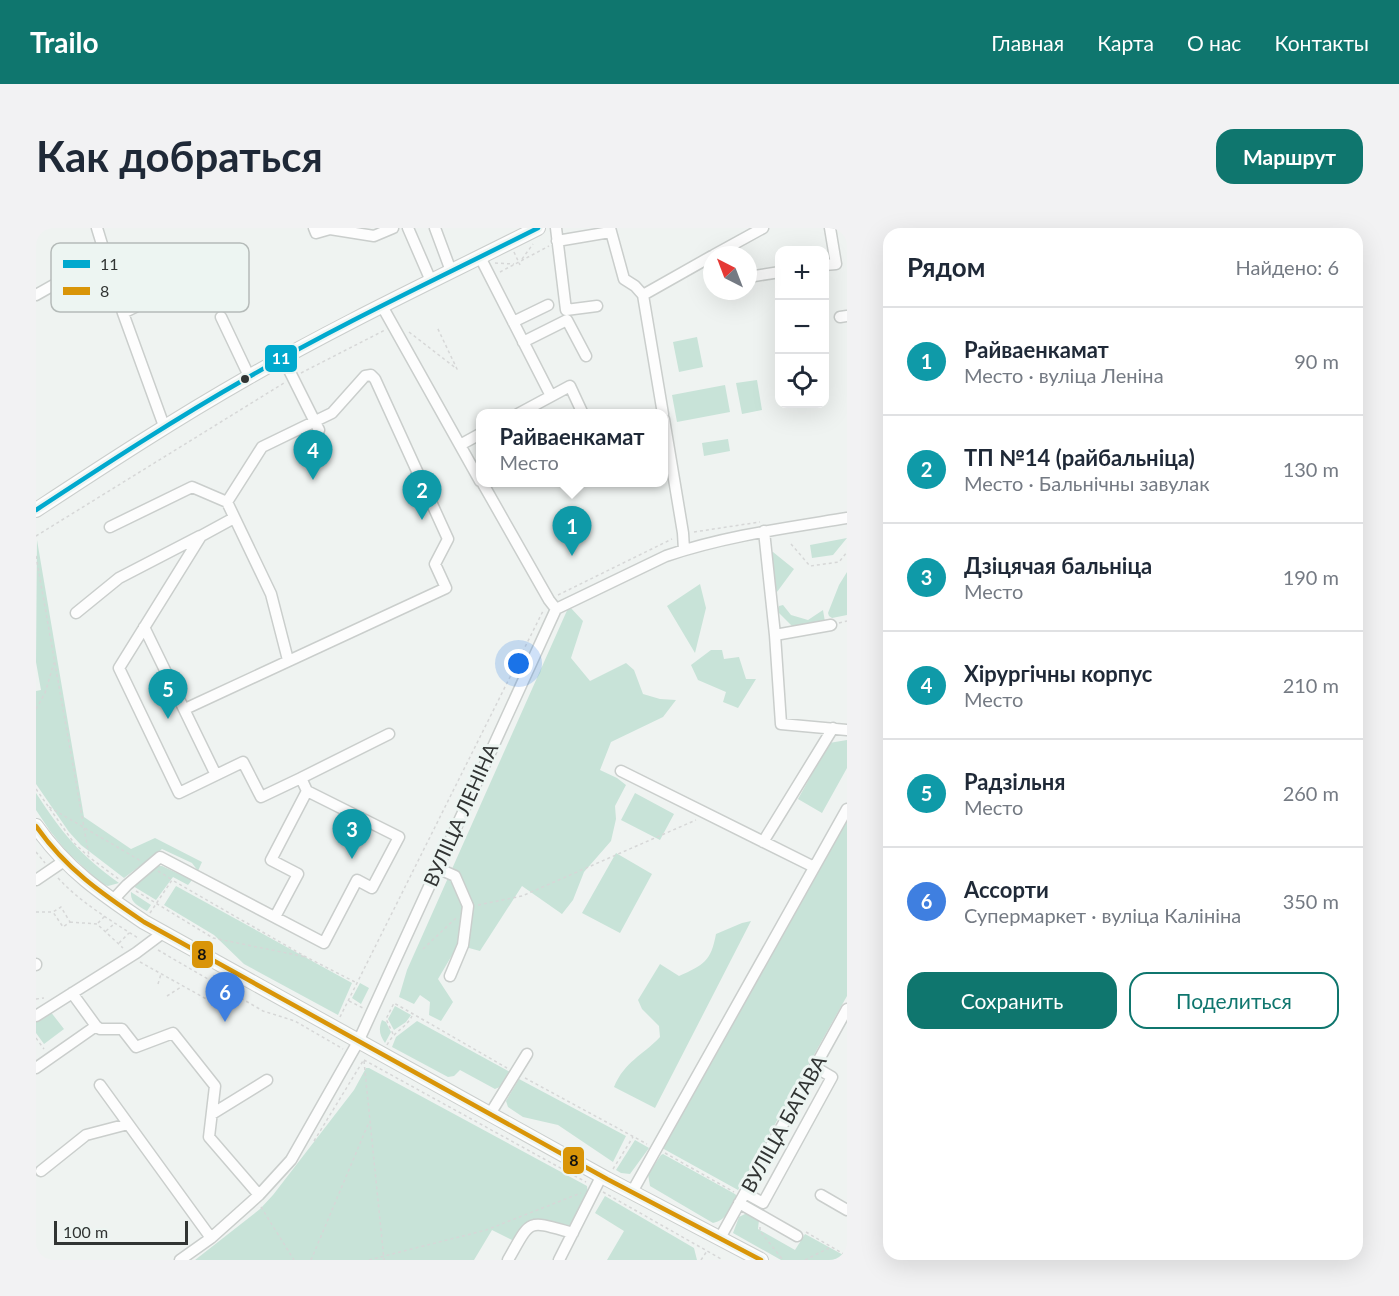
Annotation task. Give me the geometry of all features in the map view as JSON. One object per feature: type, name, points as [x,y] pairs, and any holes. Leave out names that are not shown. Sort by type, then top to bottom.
[{"type":"main road","points":[[36,510],[164,426],[249,376],[451,271],[484,260],[538,228]]},
{"type":"main road","points":[[36,826],[75,872],[112,901],[358,1042],[753,1258]]},
{"type":"street","points":[[97,228],[101,243]]},
{"type":"street","points":[[314,228],[316,233],[330,229],[374,236],[393,228]]},
{"type":"street","points":[[408,228],[431,281]]},
{"type":"street","points":[[435,228],[451,271]]},
{"type":"street","points":[[556,228],[567,315],[586,356]]},
{"type":"street","points":[[731,246],[763,228]]},
{"type":"street","points":[[829,265],[836,264],[830,228]]},
{"type":"street","points":[[558,242],[610,230],[624,279],[643,295],[662,409]]},
{"type":"street","points":[[484,260],[551,396]]},
{"type":"street","points":[[643,295],[703,262]]},
{"type":"street","points":[[757,276],[775,273]]},
{"type":"street","points":[[36,295],[51,287]]},
{"type":"street","points":[[513,322],[548,305]]},
{"type":"street","points":[[382,306],[476,473]]},
{"type":"street","points":[[523,342],[567,315],[597,306]]},
{"type":"street","points":[[123,313],[164,426]]},
{"type":"street","points":[[220,317],[249,376]]},
{"type":"street","points":[[283,358],[317,426]]},
{"type":"street","points":[[185,709],[446,588],[435,564],[448,539],[375,378],[371,375],[364,376],[332,413],[317,426],[262,447],[227,502]]},
{"type":"street","points":[[527,409],[570,386],[581,409]]},
{"type":"street","points":[[460,444],[476,436]]},
{"type":"street","points":[[668,448],[684,550]]},
{"type":"street","points":[[110,527],[192,487],[227,502],[270,594],[288,660]]},
{"type":"street","points":[[484,487],[552,604],[666,556],[765,526],[847,518]]},
{"type":"street","points":[[76,613],[118,578],[234,518]]},
{"type":"street","points":[[765,526],[781,723],[847,730]]},
{"type":"street","points":[[201,536],[119,668],[179,793],[243,762],[261,797],[389,734]]},
{"type":"street","name":"ВУЛІЦА ЛЕНІНА","points":[[180,1260],[260,1201],[291,1160],[358,1042],[552,604]]},
{"type":"street","points":[[775,635],[831,625]]},
{"type":"street","points":[[144,627],[216,775]]},
{"type":"street","points":[[763,842],[833,728]]},
{"type":"street","points":[[621,771],[814,867]]},
{"type":"street","points":[[112,901],[160,857],[324,943],[357,880],[372,888],[399,837],[307,790],[301,778]]},
{"type":"street","points":[[275,917],[298,874],[271,860],[307,790]]},
{"type":"street","points":[[632,1192],[847,809]]},
{"type":"street","points":[[36,880],[64,861]]},
{"type":"street","points":[[437,868],[455,876],[468,906],[464,945],[450,976]]},
{"type":"street","points":[[36,1016],[129,954],[149,945],[164,932]]},
{"type":"street","points":[[72,993],[96,1026],[100,1029],[122,1029],[136,1047],[173,1033],[215,1086],[209,1137],[260,1201]]},
{"type":"street","name":"ВУЛІЦА БАТАВА","points":[[720,1238],[847,1009]]},
{"type":"street","points":[[36,1068],[96,1026]]},
{"type":"street","points":[[490,1114],[527,1054]]},
{"type":"street","points":[[742,1198],[763,1203],[832,1077],[815,1067]]},
{"type":"street","points":[[212,1114],[267,1080]]},
{"type":"street","points":[[100,1085],[211,1238]]},
{"type":"street","points":[[41,1171],[86,1135],[128,1124]]},
{"type":"street","points":[[559,1260],[603,1177]]},
{"type":"street","points":[[821,1195],[847,1210]]},
{"type":"street","points":[[742,1198],[763,1217],[801,1234]]},
{"type":"street","points":[[499,1253],[509,1260],[527,1228],[537,1223],[573,1233]]},
{"type":"path","points":[[500,272],[558,242]]},
{"type":"path","points":[[520,262],[533,244]]},
{"type":"path","points":[[513,249],[520,262]]},
{"type":"path","points":[[484,260],[515,264]]},
{"type":"path","points":[[36,536],[292,377],[391,327]]},
{"type":"path","points":[[407,330],[457,369],[436,327]]},
{"type":"path","points":[[339,1019],[552,604],[683,533],[765,526]]},
{"type":"path","points":[[791,544],[810,566],[839,562],[847,552]]},
{"type":"path","points":[[36,556],[89,857]]},
{"type":"path","points":[[36,710],[45,693],[55,662]]},
{"type":"path","points":[[36,789],[64,831],[89,857],[127,885],[213,938],[306,957]]},
{"type":"path","points":[[48,807],[306,957],[357,983]]},
{"type":"path","points":[[423,949],[468,906],[522,896],[708,814]]},
{"type":"path","points":[[36,852],[67,887],[149,945],[263,1011],[295,1022],[343,1049]]},
{"type":"path","points":[[149,914],[172,880]]},
{"type":"path","points":[[36,912],[53,912],[61,907],[70,922]]},
{"type":"path","points":[[53,912],[63,927],[70,922],[98,924],[129,954],[210,1000]]},
{"type":"path","points":[[98,924],[105,916]]},
{"type":"path","points":[[105,931],[115,923]]},
{"type":"path","points":[[135,936],[139,930]]},
{"type":"path","points":[[119,944],[129,932]]},
{"type":"path","points":[[158,984],[161,974]]},
{"type":"path","points":[[167,996],[183,986]]},
{"type":"path","points":[[393,1034],[386,1019],[394,1003],[742,1198]]},
{"type":"path","points":[[385,1049],[393,1034],[408,1024],[413,1014]]},
{"type":"path","points":[[384,1260],[363,1060],[603,1177],[723,1260]]},
{"type":"path","points":[[311,1260],[369,1122]]},
{"type":"path","points":[[369,1260],[486,1230],[603,1177],[633,1136]]},
{"type":"path","points":[[260,1201],[294,1260]]},
{"type":"path","points":[[763,1217],[760,1222],[760,1231],[783,1260]]},
{"type":"path","points":[[801,1234],[847,1256]]},
{"type":"path","points":[[805,1260],[832,1247]]},
{"type":"path","points":[[701,1260],[707,1251]]},
{"type":"green space","points":[[697,337],[703,367],[679,372],[673,342]]},
{"type":"green space","points":[[757,380],[762,410],[742,414],[736,383]]},
{"type":"green space","points":[[725,385],[730,412],[677,422],[672,395]]},
{"type":"green space","points":[[728,439],[730,451],[704,456],[702,443]]},
{"type":"green space","points":[[847,538],[833,555],[812,558],[810,545]]},
{"type":"green space","points":[[37,540],[84,817],[131,849],[155,838],[202,862],[198,871],[192,863],[162,849],[124,878],[81,845],[69,832],[36,784],[36,691],[41,690],[36,662]]},
{"type":"green space","points":[[773,552],[794,569],[774,596],[768,553]]},
{"type":"green space","points":[[847,572],[847,615],[832,618],[828,613]]},
{"type":"green space","points":[[700,584],[706,608],[695,653],[667,606]]},
{"type":"green space","points":[[783,605],[791,615],[808,620],[823,610],[825,622],[795,629],[777,611],[779,606]]},
{"type":"green space","points":[[569,606],[583,621],[571,658],[590,681],[626,663],[634,670],[643,694],[660,699],[676,700],[663,717],[611,742],[600,770],[626,785],[615,806],[616,819],[611,841],[584,872],[573,900],[562,914],[522,886],[480,951],[458,945],[438,979],[453,1002],[441,1021],[429,1015],[430,1002],[420,995],[414,1004],[399,997],[407,970]]},
{"type":"green space","points":[[711,650],[722,650],[724,659],[739,657],[746,679],[756,679],[738,708],[723,702],[726,692],[698,680],[691,665]]},
{"type":"green space","points":[[847,740],[847,768],[822,813],[798,799],[829,743]]},
{"type":"green space","points":[[36,793],[54,820],[73,842],[93,863],[119,883],[108,886],[102,884],[67,852],[36,810]]},
{"type":"green space","points":[[635,793],[674,814],[660,840],[621,820]]},
{"type":"green space","points":[[847,816],[847,996],[738,1190],[662,1148]]},
{"type":"green space","points":[[616,853],[652,874],[620,933],[582,913]]},
{"type":"green space","points":[[157,866],[162,866],[192,880],[188,885],[173,877],[156,900],[133,886]]},
{"type":"green space","points":[[176,886],[352,983],[338,1015],[244,964],[214,935],[164,905]]},
{"type":"green space","points":[[131,892],[151,905],[147,911],[134,902]]},
{"type":"green space","points":[[751,921],[655,1108],[614,1087],[623,1071],[660,1037],[659,1026],[642,1009],[638,1000],[660,964],[679,976],[688,972],[709,956],[716,934]]},
{"type":"green space","points":[[360,983],[369,988],[361,1004],[352,998]]},
{"type":"green space","points":[[395,1006],[411,1015],[406,1022],[394,1030],[388,1019]]},
{"type":"green space","points":[[50,1011],[64,1029],[44,1044],[36,1033],[36,1021]]},
{"type":"green space","points":[[382,1020],[386,1022],[391,1032],[385,1043],[380,1032]]},
{"type":"green space","points":[[417,1021],[510,1072],[502,1086],[495,1089],[460,1070],[454,1076],[448,1077],[392,1047],[396,1037]]},
{"type":"green space","points":[[366,1068],[587,1186],[588,1196],[572,1227],[533,1221],[526,1223],[514,1241],[492,1230],[474,1260],[195,1260],[260,1209],[273,1195],[354,1090]]},
{"type":"green space","points":[[519,1079],[626,1136],[613,1162],[558,1125],[523,1117],[508,1107],[506,1101]]},
{"type":"green space","points":[[635,1140],[649,1148],[630,1174],[621,1173],[616,1170]]},
{"type":"green space","points":[[663,1154],[737,1196],[725,1216],[713,1223],[650,1186],[648,1174]]},
{"type":"green space","points":[[605,1196],[694,1248],[697,1260],[607,1260],[624,1231],[595,1213]]},
{"type":"green space","points":[[747,1213],[759,1220],[758,1229],[795,1250],[805,1234],[847,1257],[847,1260],[781,1260],[733,1233],[739,1217]]},
{"type":"transit line","name":"11","points":[[36,510],[167,426],[283,358],[355,319],[538,228]]},
{"type":"transit line","name":"8","points":[[36,826],[72,868],[144,922],[607,1179],[761,1260]]},
{"type":"place","name":"Хірургічны корпус","points":[[313,480]]},
{"type":"place","name":"ТП №14 (райбальніца)","points":[[422,520]]},
{"type":"place","name":"Райваенкамат","points":[[572,556]]},
{"type":"place","name":"Радзільня","points":[[168,719]]},
{"type":"place","name":"Дзіцячая бальніца","points":[[352,859]]},
{"type":"place","name":"Ассорти","points":[[225,1022]]}]
